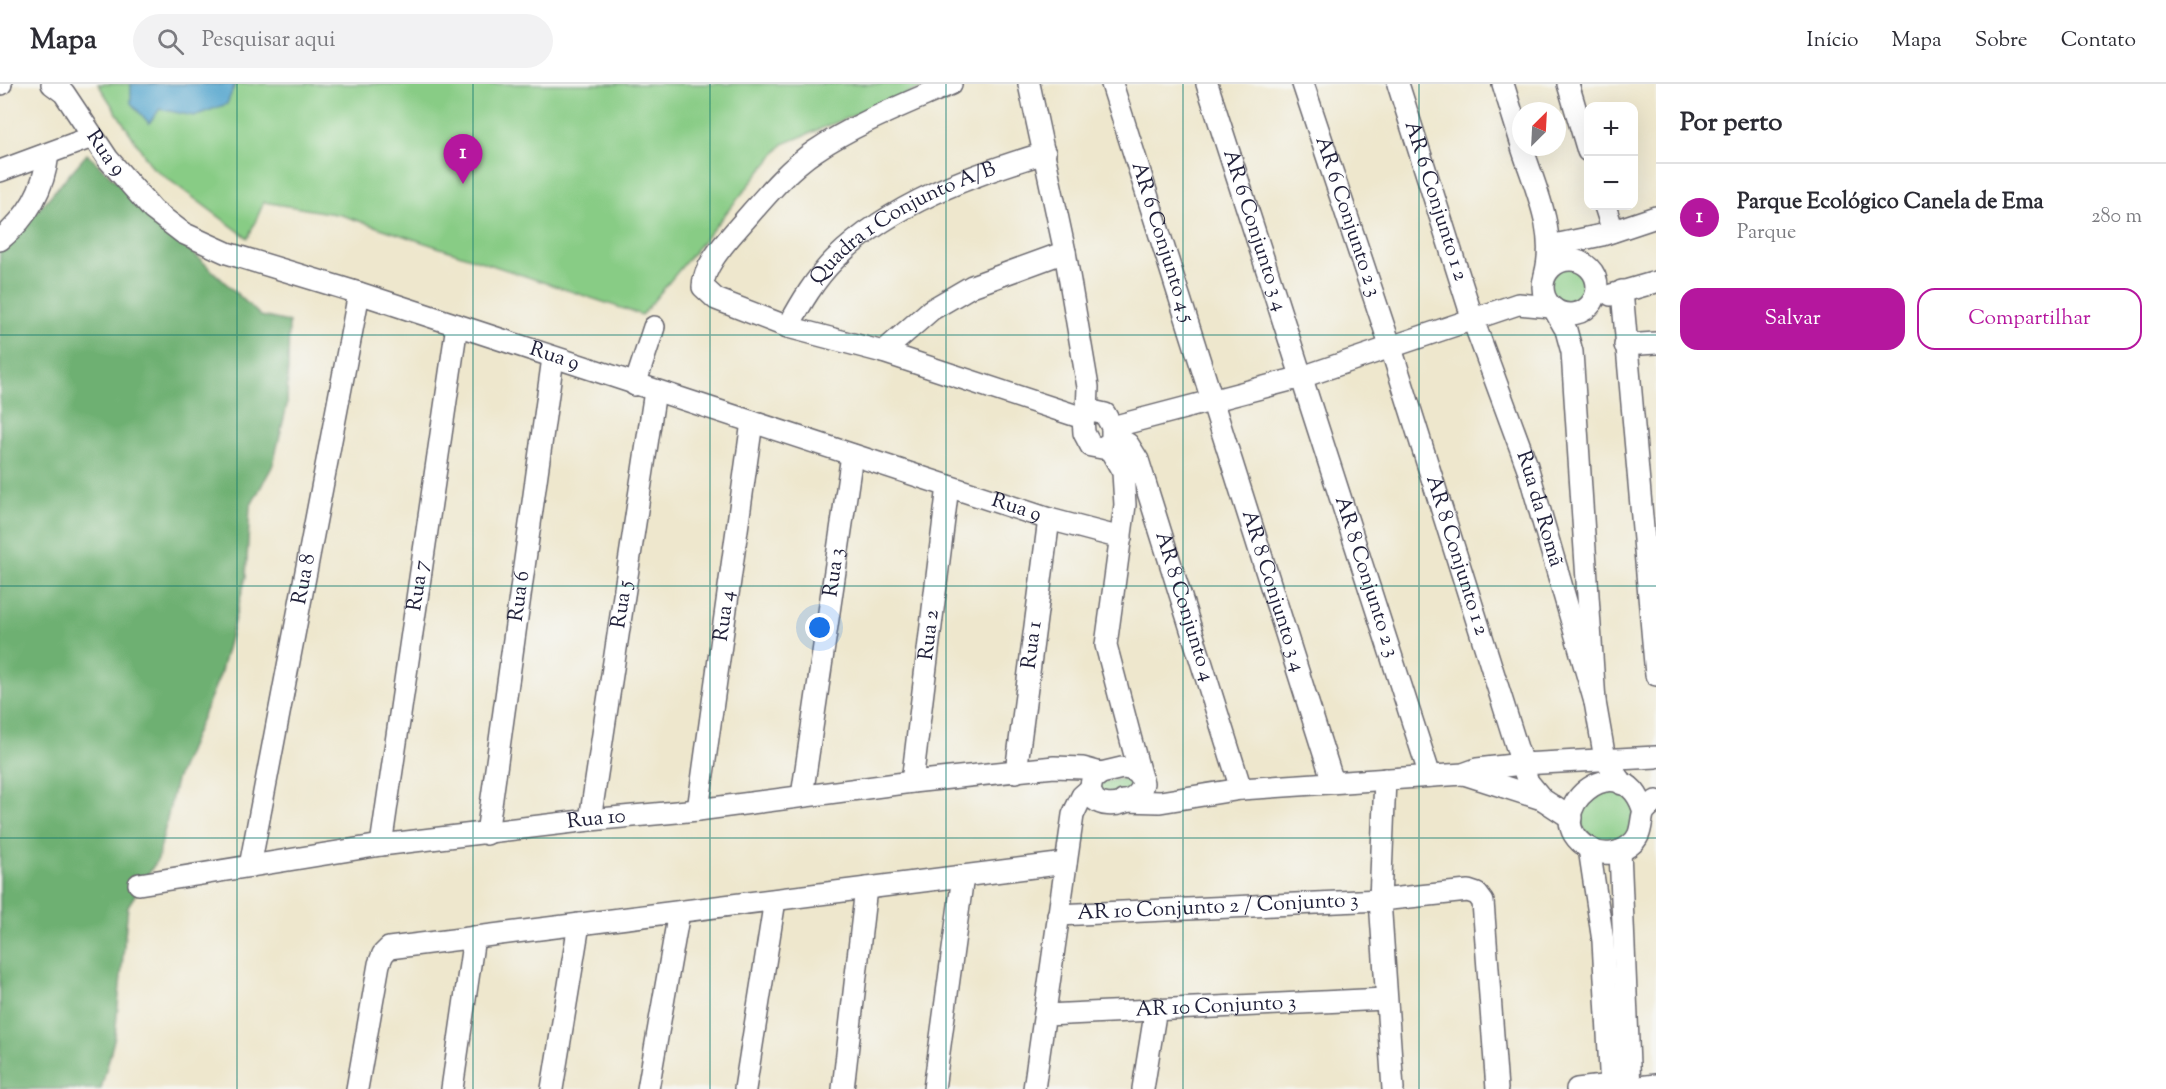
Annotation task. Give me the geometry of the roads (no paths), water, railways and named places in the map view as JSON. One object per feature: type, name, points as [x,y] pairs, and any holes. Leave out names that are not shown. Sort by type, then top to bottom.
[{"type":"street","name":"Rua 9","points":[[52,84],[64,93],[92,137],[153,210],[183,232],[227,253],[359,293],[1049,519],[1121,538]]},
{"type":"street","points":[[951,84],[879,116],[814,151],[764,199],[729,239],[703,279],[703,287],[709,294],[788,327],[883,352],[1099,427],[1211,402],[1302,377],[1521,304],[1552,308],[1567,314],[1622,291],[1655,283]]},
{"type":"street","points":[[1029,84],[1065,252],[1088,387],[1099,427],[1124,472],[1125,505],[1106,645],[1128,732],[1135,747],[1142,783],[1134,799],[1084,812],[1070,830]]},
{"type":"street","name":"AR 6 Conjunto 4 5","points":[[1112,84],[1211,402]]},
{"type":"street","name":"AR 6 Conjunto 3 4","points":[[1207,84],[1302,377]]},
{"type":"street","name":"AR 6 Conjunto 2 3","points":[[1303,84],[1390,348]]},
{"type":"street","name":"AR 6 Conjunto 1 2","points":[[1398,84],[1473,320]]},
{"type":"street","points":[[1503,84],[1512,113]]},
{"type":"street","points":[[1568,84],[1584,138]]},
{"type":"street","points":[[0,171],[92,137]]},
{"type":"street","name":"Quadra 1 Conjunto A/B","points":[[788,327],[807,292],[834,260],[869,230],[917,202],[996,168],[1045,153]]},
{"type":"street","points":[[0,240],[17,226],[33,202],[41,187],[48,154]]},
{"type":"street","points":[[1463,774],[1542,799],[1571,818],[1580,840],[1589,848],[1599,852],[1620,851],[1631,845],[1639,836],[1650,806],[1622,784],[1605,759],[1595,702],[1572,352],[1566,330],[1545,298],[1545,277],[1550,254],[1547,226],[1525,156]]},
{"type":"street","points":[[1583,265],[1607,233],[1605,210]]},
{"type":"street","points":[[1559,244],[1607,233],[1656,217]]},
{"type":"street","points":[[1547,226],[1559,244],[1594,275],[1596,291],[1588,306],[1572,352]]},
{"type":"street","points":[[883,352],[931,310],[972,286],[1065,252]]},
{"type":"street","points":[[1521,304],[1557,263],[1583,265],[1612,277],[1655,283]]},
{"type":"street","points":[[1622,291],[1656,675]]},
{"type":"street","name":"Rua 8","points":[[250,866],[359,293]]},
{"type":"street","name":"Rua da Romã","points":[[1473,320],[1527,466],[1595,702]]},
{"type":"street","name":"Rua 7","points":[[381,845],[457,325]]},
{"type":"street","name":"Rua 5","points":[[590,820],[654,327]]},
{"type":"street","points":[[1625,345],[1656,343]]},
{"type":"street","name":"AR 8 Conjunto 1 2","points":[[1390,348],[1528,782],[1542,799]]},
{"type":"street","name":"Rua 6","points":[[487,834],[553,358]]},
{"type":"street","name":"AR 8 Conjunto 2 3","points":[[1302,377],[1430,776]]},
{"type":"street","name":"AR 8 Conjunto 3 4","points":[[1211,402],[1333,782]]},
{"type":"street","name":"Rua 4","points":[[698,810],[752,422]]},
{"type":"street","name":"AR 8 Conjunto 4","points":[[1099,427],[1128,444],[1138,460],[1241,789]]},
{"type":"street","name":"Rua 3","points":[[802,796],[852,455]]},
{"type":"street","name":"Rua 2","points":[[912,782],[948,486]]},
{"type":"street","name":"Rua 1","points":[[1016,772],[1049,519]]},
{"type":"street","points":[[1122,768],[1128,747],[1128,732]]},
{"type":"street","points":[[1094,782],[1095,800],[1114,803],[1160,802],[1241,789],[1463,774],[1477,769],[1522,764],[1656,757]]},
{"type":"street","points":[[1571,818],[1575,801],[1605,759]]},
{"type":"street","name":"Rua 10","points":[[139,884],[381,845],[590,820],[698,810],[912,782],[1054,767],[1094,782]]},
{"type":"street","points":[[1034,1089],[1070,830],[1078,803],[1094,782],[1122,768],[1134,770],[1142,783],[1183,797]]},
{"type":"street","points":[[1385,779],[1380,900],[1384,999],[1393,1089]]},
{"type":"street","points":[[1587,787],[1604,781],[1622,784]]},
{"type":"street","points":[[1589,848],[1603,941],[1620,1088]]},
{"type":"street","points":[[1620,851],[1620,1088]]},
{"type":"street","points":[[357,1089],[379,964],[389,948],[1066,863]]},
{"type":"street","points":[[934,1089],[963,876]]},
{"type":"street","points":[[843,1089],[866,888]]},
{"type":"street","name":"AR 10 Conjunto 2 / Conjunto 3","points":[[1058,915],[1380,900],[1467,891],[1477,894],[1483,902],[1497,1089]]},
{"type":"street","points":[[745,1089],[775,900]]},
{"type":"street","points":[[648,1089],[679,912]]},
{"type":"street","points":[[552,1089],[579,924]]},
{"type":"street","points":[[452,1089],[474,937]]},
{"type":"street","name":"AR 10 Conjunto 3","points":[[1046,1015],[1384,999]]},
{"type":"street","points":[[1143,1089],[1156,1008]]},
{"type":"street","points":[[1577,1089],[1656,1085]]},
{"type":"water","points":[[131,84],[235,84],[227,104],[194,116],[160,109],[149,123],[131,103]]},
{"type":"place","name":"Parque Ecológico Canela de Ema","points":[[463,184]]}]
